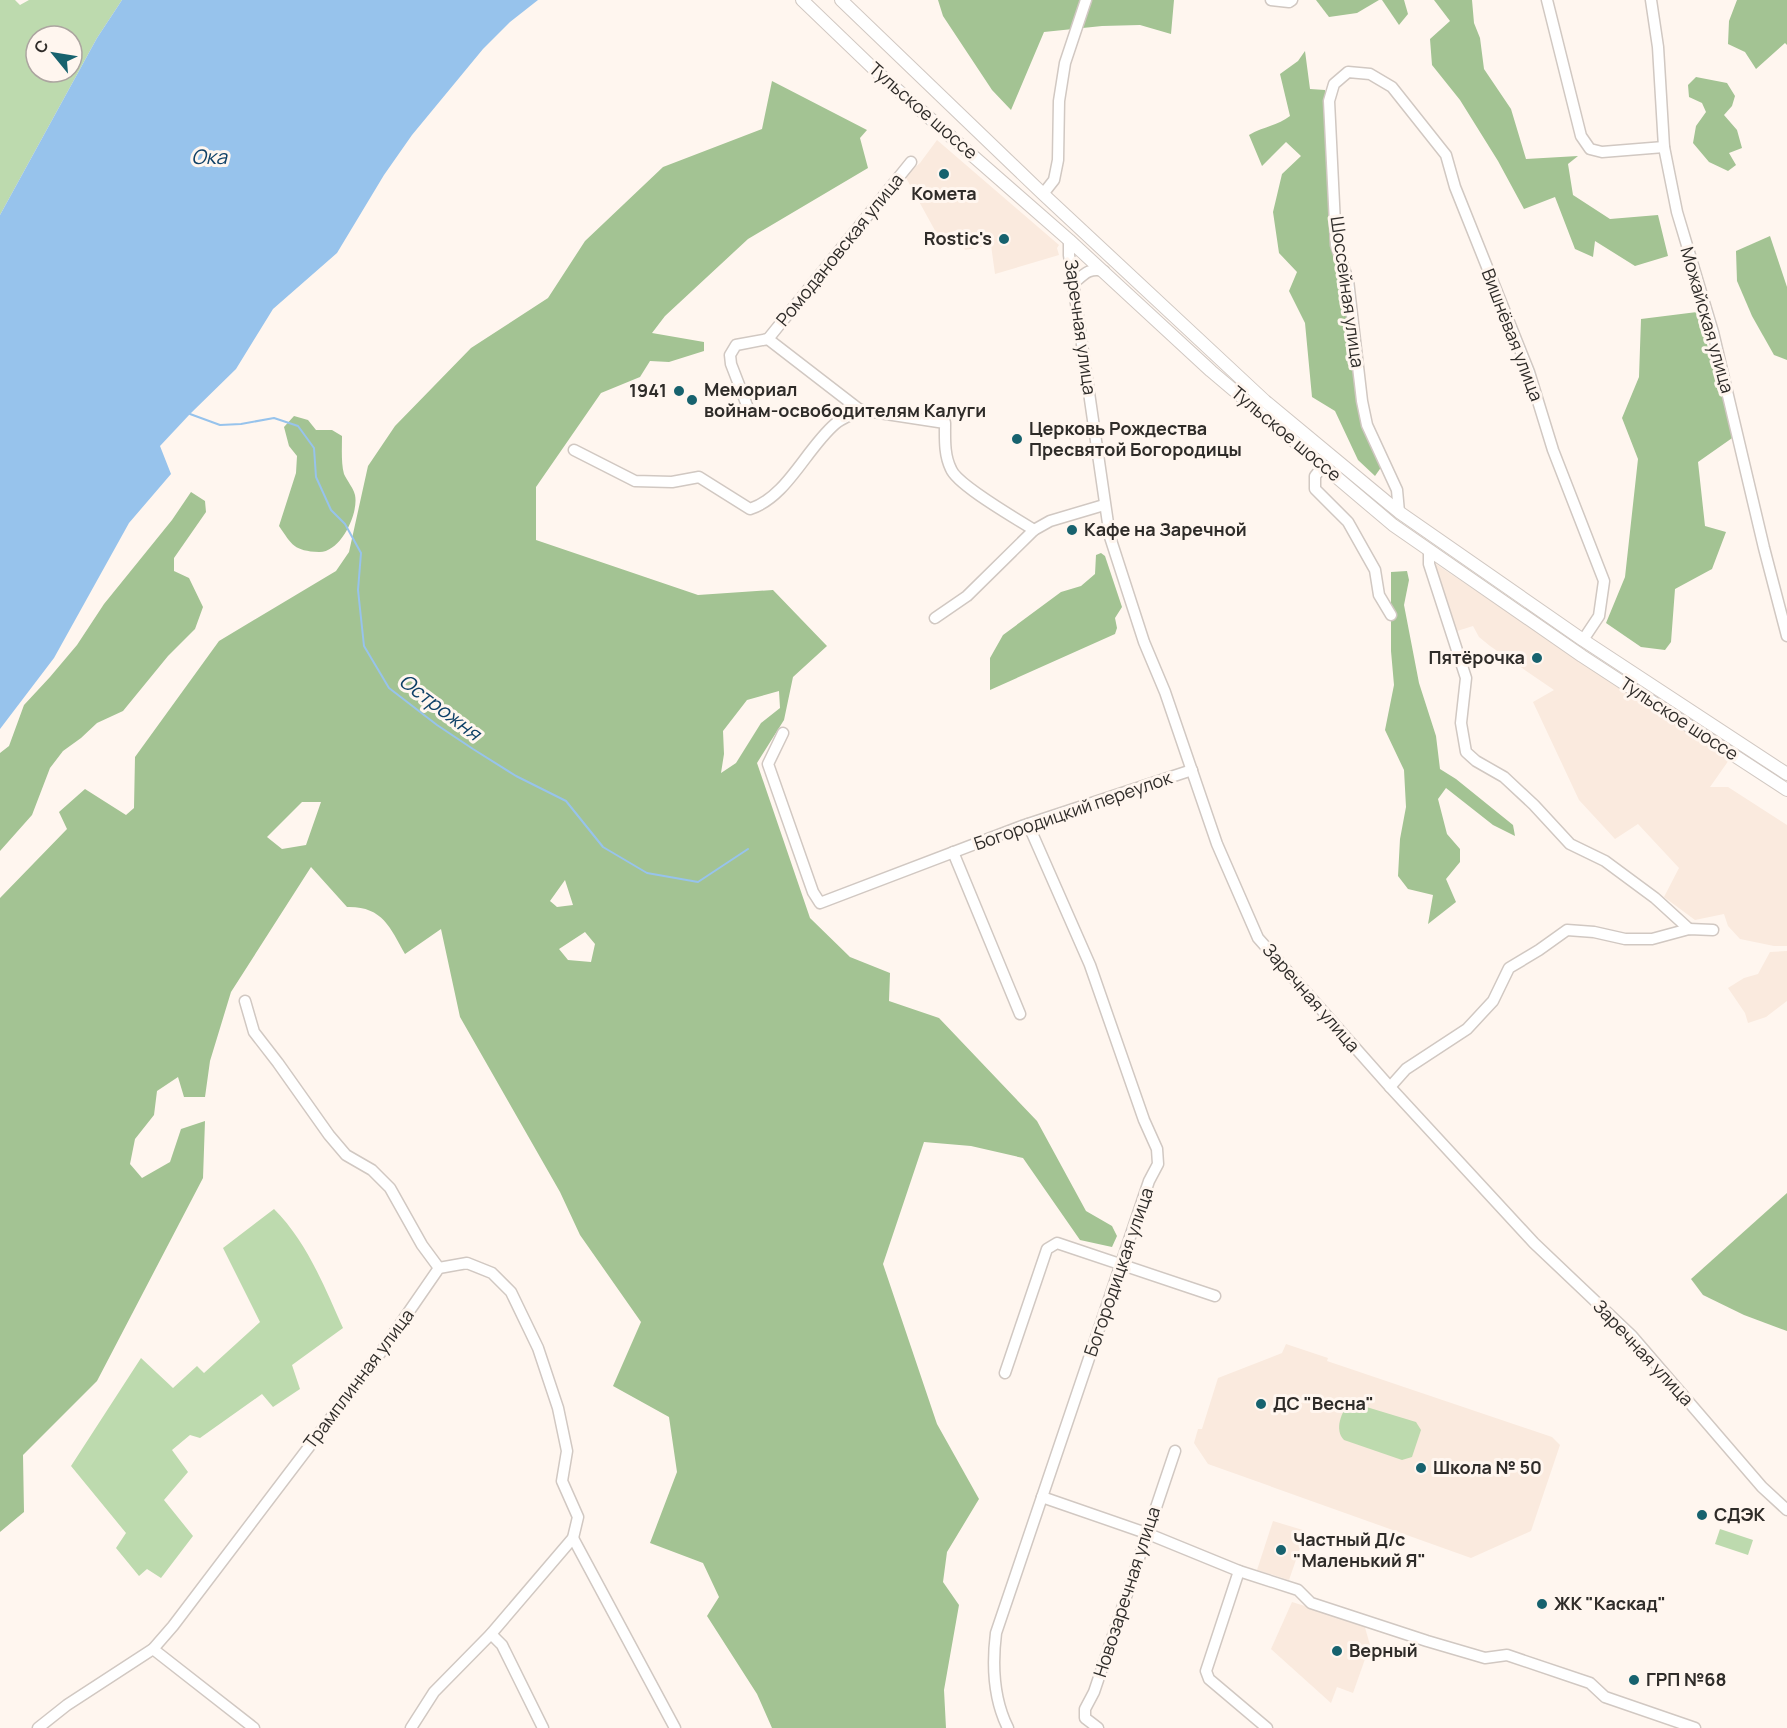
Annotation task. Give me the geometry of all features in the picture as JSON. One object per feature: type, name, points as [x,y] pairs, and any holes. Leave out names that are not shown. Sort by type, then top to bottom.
[{"type":"main road","name":"Тульское шоссе","points":[[802,0],[877,72],[1070,240],[1210,371],[1393,525],[1582,656],[1787,790]]},
{"type":"main road","name":"Тульское шоссе","points":[[844,2],[1043,194],[1265,401],[1399,512],[1583,640],[1787,774]]},
{"type":"street","points":[[1043,194],[1054,180],[1058,160],[1059,101],[1064,73],[1086,0]]},
{"type":"street","points":[[1271,0],[1289,2],[1292,0]]},
{"type":"street","points":[[1547,0],[1581,136],[1590,149],[1602,152],[1664,147]]},
{"type":"street","name":"Можайская улица","points":[[1651,0],[1658,47],[1664,147],[1677,212],[1713,332],[1787,636]]},
{"type":"street","name":"Шоссейная улица","points":[[1348,72],[1334,84],[1329,101],[1336,246],[1348,280],[1362,401],[1367,425],[1397,490],[1399,512]]},
{"type":"street","name":"Вишнёвая улица","points":[[1348,72],[1370,74],[1392,87],[1446,155],[1455,188],[1529,372],[1553,450],[1604,581],[1599,616],[1583,640]]},
{"type":"street","name":"Ромодановская улица","points":[[748,408],[731,364],[730,355],[736,345],[768,339],[911,162]]},
{"type":"street","name":"Заречная улица","points":[[1070,240],[1069,255],[1110,537],[1144,642],[1165,692],[1217,844],[1258,938],[1390,1087],[1534,1243],[1632,1336],[1762,1487],[1787,1510]]},
{"type":"street","points":[[1074,283],[1089,270],[1095,268],[1104,272]]},
{"type":"street","name":"Ромодановская улица","points":[[768,339],[860,410]]},
{"type":"street","points":[[574,450],[635,481],[672,482],[699,477],[750,508],[762,505],[776,493],[836,424],[860,410],[945,423],[946,450],[951,472],[979,495],[1034,530]]},
{"type":"street","points":[[1323,466],[1316,476],[1315,489],[1348,522],[1375,570],[1379,595],[1390,615]]},
{"type":"street","points":[[935,618],[967,596],[1034,530],[1050,520],[1104,505]]},
{"type":"street","points":[[1429,550],[1430,564],[1466,678],[1461,723],[1466,752],[1476,761],[1504,777],[1570,844],[1605,861],[1655,898],[1689,929]]},
{"type":"street","name":"Богородицкий переулок","points":[[783,733],[768,764],[813,892],[820,903],[1028,825],[1192,771]]},
{"type":"street","name":"Богородицкая улица","points":[[1008,1728],[998,1702],[993,1658],[996,1633],[1149,1181],[1158,1164],[1157,1149],[1144,1120],[1090,965],[1028,825]]},
{"type":"street","name":"Богородицкий переулок","points":[[953,852],[1020,1014]]},
{"type":"street","points":[[1390,1087],[1406,1069],[1467,1029],[1493,1001],[1509,968],[1567,930],[1594,932],[1625,939],[1652,939],[1689,929],[1713,930]]},
{"type":"street","points":[[245,1001],[254,1032],[328,1135],[346,1155],[372,1170],[390,1188],[422,1245],[439,1268],[467,1263],[492,1273],[511,1293],[538,1348],[558,1408],[567,1451],[562,1481],[578,1517],[573,1538],[491,1634],[434,1692],[411,1728]]},
{"type":"street","points":[[1005,1373],[1047,1249],[1057,1243],[1215,1296]]},
{"type":"street","name":"Трамплинная улица","points":[[38,1728],[75,1700],[153,1649],[173,1626],[381,1352],[439,1268]]},
{"type":"street","name":"Новозаречная улица","points":[[1098,1728],[1085,1718],[1085,1709],[1094,1692],[1175,1450]]},
{"type":"street","points":[[1042,1497],[1146,1533],[1239,1571],[1299,1590],[1311,1603],[1485,1658],[1507,1655],[1590,1683],[1605,1697],[1695,1728]]},
{"type":"street","points":[[573,1538],[675,1728]]},
{"type":"street","points":[[1239,1571],[1206,1671],[1209,1679],[1267,1728]]},
{"type":"street","points":[[491,1634],[502,1645],[543,1728]]},
{"type":"street","points":[[153,1649],[254,1728]]},
{"type":"shaded area","points":[[937,140],[1059,245],[1057,248],[1059,255],[995,274],[991,245],[965,250],[958,230],[938,236],[905,176],[920,163]]},
{"type":"shaded area","points":[[1430,560],[1729,760],[1710,787],[1728,787],[1787,825],[1787,946],[1774,946],[1740,939],[1728,926],[1724,914],[1695,920],[1664,897],[1679,868],[1638,824],[1615,839],[1579,800],[1533,702],[1554,690],[1490,646],[1479,637],[1473,626],[1454,632]]},
{"type":"shaded area","points":[[1787,951],[1787,1001],[1766,1017],[1748,1023],[1745,1013],[1728,988],[1744,978],[1758,974],[1770,952]]},
{"type":"shaded area","name":"Школа № 50","points":[[1286,1344],[1328,1358],[1327,1361],[1552,1437],[1560,1445],[1531,1531],[1471,1558],[1208,1464],[1194,1443],[1198,1429],[1202,1429],[1218,1378],[1282,1353]]},
{"type":"shaded area","name":"Частный Д/с \"Маленький Я\"","points":[[1273,1521],[1306,1531],[1289,1580],[1257,1570]]},
{"type":"shaded area","points":[[1292,1602],[1364,1624],[1370,1645],[1353,1693],[1337,1687],[1331,1703],[1271,1649]]},
{"type":"green space","points":[[0,0],[15,0],[20,5],[29,0],[122,0],[84,62],[84,24],[24,24],[24,84],[72,84],[0,215]]},
{"type":"green space","points":[[938,0],[1174,0],[1171,34],[1140,25],[1044,32],[1011,110],[992,90],[943,16]]},
{"type":"green space","points":[[1316,0],[1379,0],[1357,13],[1329,17]]},
{"type":"green space","points":[[1382,0],[1404,0],[1408,14],[1399,25]]},
{"type":"green space","points":[[1434,0],[1472,0],[1474,23],[1480,38],[1484,69],[1511,109],[1526,159],[1578,156],[1568,164],[1573,195],[1610,219],[1658,215],[1668,256],[1635,266],[1595,241],[1593,257],[1575,249],[1555,197],[1524,209],[1498,161],[1460,100],[1432,65],[1430,39],[1450,21]]},
{"type":"green space","points":[[1737,0],[1787,0],[1787,45],[1785,43],[1756,69],[1745,52],[1728,44],[1729,21]]},
{"type":"green space","points":[[1305,51],[1310,89],[1325,90],[1331,244],[1343,283],[1357,403],[1382,466],[1375,476],[1358,460],[1335,411],[1312,397],[1305,323],[1289,291],[1297,272],[1279,253],[1273,212],[1282,174],[1301,156],[1286,142],[1262,166],[1249,135],[1290,116],[1280,74],[1298,61]]},
{"type":"green space","points":[[1696,77],[1727,83],[1735,96],[1732,106],[1724,115],[1737,130],[1742,148],[1729,153],[1736,165],[1728,171],[1709,162],[1693,143],[1696,126],[1706,112],[1702,103],[1689,97],[1688,85]]},
{"type":"green space","points":[[772,81],[867,130],[860,138],[868,168],[748,239],[665,316],[652,333],[704,342],[704,351],[669,362],[650,361],[640,377],[601,393],[536,487],[536,540],[698,595],[773,590],[827,646],[793,677],[784,720],[757,763],[810,918],[850,957],[890,973],[889,1001],[939,1018],[1037,1121],[1086,1211],[1112,1226],[1117,1236],[1112,1247],[1080,1240],[1023,1158],[971,1146],[924,1142],[883,1264],[937,1424],[979,1499],[947,1552],[943,1582],[959,1605],[944,1690],[946,1728],[772,1728],[757,1694],[707,1616],[719,1597],[703,1563],[650,1543],[677,1472],[669,1417],[613,1386],[641,1322],[580,1235],[560,1192],[460,1017],[441,929],[405,954],[384,920],[369,910],[347,907],[311,867],[231,992],[210,1061],[205,1097],[184,1097],[178,1077],[157,1091],[154,1115],[135,1139],[130,1164],[142,1178],[170,1162],[181,1129],[205,1121],[203,1178],[97,1381],[23,1455],[24,1512],[0,1532],[0,898],[67,829],[59,812],[85,789],[126,815],[134,808],[135,757],[219,641],[336,571],[349,552],[368,466],[395,426],[471,348],[548,298],[585,241],[663,167],[762,129]],"holes":[[[779,691],[780,708],[761,723],[736,763],[721,773],[724,754],[723,731],[747,700]],[[302,802],[321,802],[306,845],[282,849],[267,837]],[[565,880],[573,905],[557,907],[550,901]],[[585,932],[595,944],[591,962],[568,960],[559,949]]]},
{"type":"green space","points":[[1770,236],[1787,287],[1787,360],[1774,355],[1752,316],[1737,281],[1736,251]]},
{"type":"green space","points":[[1697,312],[1735,436],[1698,462],[1705,526],[1726,532],[1712,569],[1675,589],[1671,642],[1665,650],[1641,647],[1606,623],[1625,577],[1638,459],[1622,418],[1639,377],[1641,319]]},
{"type":"green space","points":[[294,416],[308,420],[316,430],[332,430],[342,436],[343,470],[355,495],[354,512],[341,539],[327,551],[304,550],[294,546],[279,526],[296,473],[297,456],[289,446],[284,427]]},
{"type":"green space","points":[[191,492],[205,501],[206,512],[174,558],[174,571],[189,578],[203,607],[195,629],[168,656],[123,711],[97,723],[63,751],[50,768],[32,815],[0,851],[0,753],[9,746],[24,705],[77,645],[104,604],[172,520]]},
{"type":"green space","points":[[1101,553],[1105,556],[1122,607],[1115,618],[1117,628],[1115,634],[990,690],[990,658],[1003,635],[1061,592],[1081,586],[1095,574],[1096,555]]},
{"type":"green space","points":[[1407,571],[1409,580],[1404,605],[1419,683],[1436,736],[1440,769],[1456,779],[1513,825],[1515,836],[1493,825],[1446,788],[1438,799],[1447,834],[1460,849],[1460,862],[1446,879],[1456,902],[1428,924],[1433,895],[1408,889],[1398,876],[1400,839],[1406,807],[1404,770],[1385,730],[1394,685],[1391,651],[1391,572]]},
{"type":"green space","points":[[1787,1193],[1787,1331],[1744,1315],[1703,1295],[1691,1279]]},
{"type":"green space","points":[[274,1209],[305,1250],[343,1328],[292,1365],[300,1389],[273,1407],[262,1394],[200,1438],[190,1435],[172,1450],[188,1472],[164,1500],[193,1536],[161,1578],[147,1569],[139,1576],[116,1548],[126,1533],[71,1466],[141,1358],[173,1388],[197,1366],[204,1373],[260,1322],[223,1248]]},
{"type":"green space","points":[[1350,1402],[1416,1422],[1421,1430],[1412,1457],[1402,1460],[1344,1440],[1339,1426]]},
{"type":"green space","points":[[1720,1529],[1753,1540],[1748,1555],[1715,1544]]},
{"type":"water","name":"Ока","points":[[122,0],[538,0],[510,22],[483,49],[412,135],[384,175],[337,253],[273,309],[236,369],[160,446],[171,474],[129,523],[54,658],[0,729],[0,215],[72,84],[84,84],[84,62]]},
{"type":"waterway","name":"Острожня","points":[[190,414],[220,425],[274,418],[298,426],[314,448],[316,477],[331,510],[345,524],[361,553],[358,590],[364,646],[389,688],[473,749],[516,776],[566,801],[603,847],[647,873],[698,882],[748,849]]},
{"type":"place","name":"Комета","points":[[944,174]]},
{"type":"place","name":"Rostic's","points":[[1004,239]]},
{"type":"place","name":"1941","points":[[679,391]]},
{"type":"place","name":"Мемориал войнам-освободителям Калуги","points":[[692,400]]},
{"type":"place","name":"Церковь Рождества Пресвятой Богородицы","points":[[1017,439]]},
{"type":"place","name":"Кафе на Заречной","points":[[1072,530]]},
{"type":"place","name":"Пятёрочка","points":[[1537,658]]},
{"type":"place","name":"ДС \"Весна\"","points":[[1261,1404]]},
{"type":"place","name":"Школа № 50","points":[[1421,1468]]},
{"type":"place","name":"СДЭК","points":[[1702,1515]]},
{"type":"place","name":"Частный Д/с \"Маленький Я\"","points":[[1281,1550]]},
{"type":"place","name":"ЖК \"Каскад\"","points":[[1542,1604]]},
{"type":"place","name":"Верный","points":[[1337,1651]]},
{"type":"place","name":"ГРП №68","points":[[1634,1680]]}]
